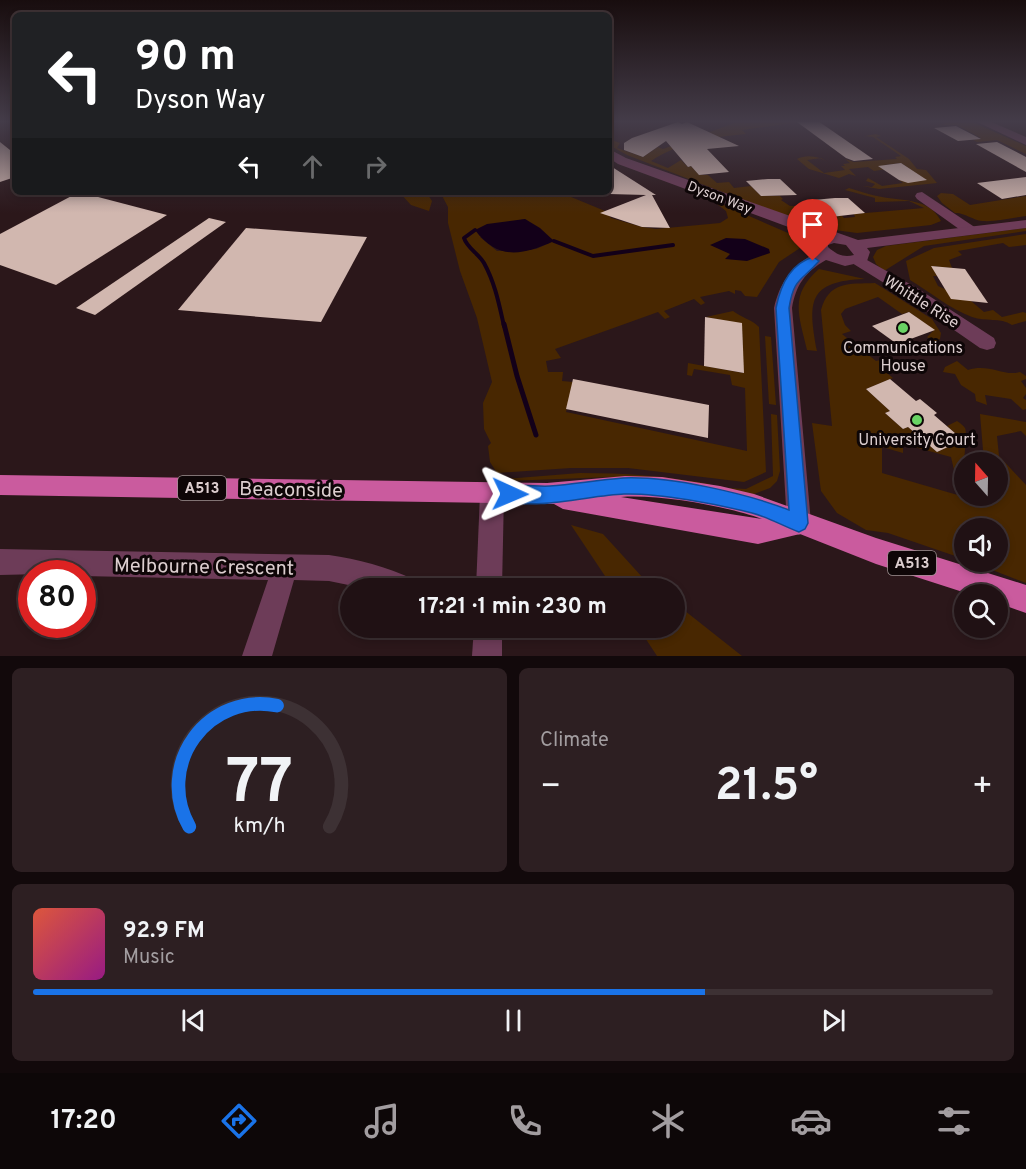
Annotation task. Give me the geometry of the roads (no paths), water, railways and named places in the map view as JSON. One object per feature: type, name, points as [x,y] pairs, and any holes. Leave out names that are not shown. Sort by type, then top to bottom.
[{"type":"highway","name":"Beaconside","points":[[0,485],[547,494],[758,532],[799,523]]},
{"type":"highway","name":"A513","points":[[799,523],[876,551],[1026,599]]},
{"type":"street","name":"Dyson Way","points":[[612,155],[622,161],[739,203],[798,228],[830,246],[839,260],[857,253]]},
{"type":"street","points":[[922,196],[971,231]]},
{"type":"street","points":[[857,253],[971,231],[1026,224]]},
{"type":"street","points":[[799,523],[783,308],[786,289],[793,277],[802,267],[830,246]]},
{"type":"street","name":"Whittle Rise","points":[[857,253],[987,343]]},
{"type":"street","points":[[489,578],[492,494]]},
{"type":"street","name":"Melbourne Crescent","points":[[0,562],[329,568],[351,571],[373,578]]},
{"type":"street","points":[[256,656],[285,567]]},
{"type":"street","points":[[487,656],[488,638]]},
{"type":"waterway","points":[[475,230],[464,238],[488,271],[504,326]]},
{"type":"waterway","points":[[554,241],[593,256],[673,245]]},
{"type":"waterway","points":[[504,324],[517,376],[536,435]]},
{"type":"place","name":"Communications House","points":[[903,328]]},
{"type":"place","name":"University Court","points":[[917,420]]}]
